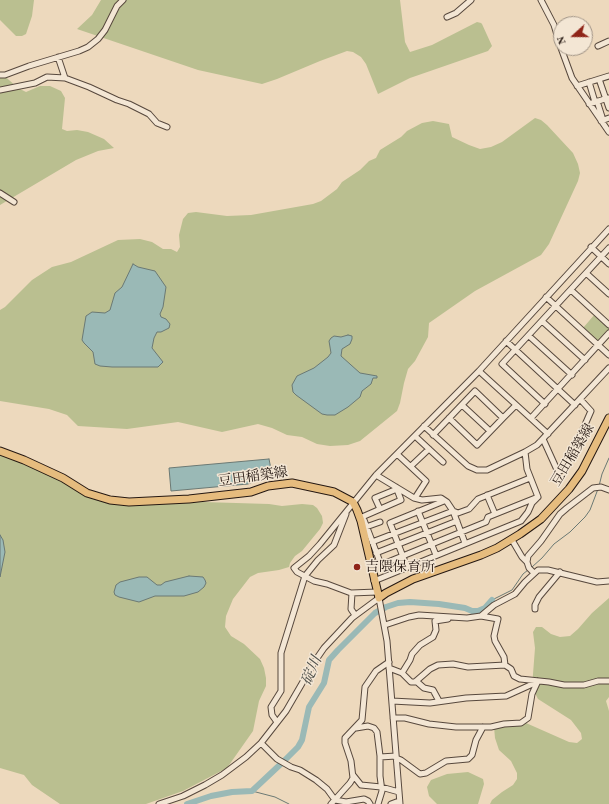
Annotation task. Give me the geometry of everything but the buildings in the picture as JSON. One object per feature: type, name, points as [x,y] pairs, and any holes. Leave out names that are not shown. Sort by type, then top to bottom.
[{"type":"main road","name":"豆田稲築線","points":[[378,598],[413,579],[482,555],[512,540],[540,519],[569,489],[582,471],[609,418]]},
{"type":"main road","name":"豆田稲築線","points":[[0,451],[63,478],[87,493],[110,500],[130,502],[189,498],[251,492],[268,486],[292,483],[334,492],[353,502]]},
{"type":"main road","points":[[353,502],[361,517],[378,598]]},
{"type":"street","points":[[0,75],[88,47],[106,30],[117,6],[122,0]]},
{"type":"street","points":[[447,18],[456,13],[470,0]]},
{"type":"street","points":[[541,0],[553,23]]},
{"type":"street","points":[[598,46],[609,41]]},
{"type":"street","points":[[564,56],[569,72],[577,86],[609,132]]},
{"type":"street","points":[[58,57],[65,78]]},
{"type":"street","points":[[0,90],[36,83],[47,77],[65,78],[89,86],[117,100],[129,104],[149,114],[157,123],[167,127]]},
{"type":"street","points":[[577,86],[609,77]]},
{"type":"street","points":[[599,79],[607,98],[609,108]]},
{"type":"street","points":[[589,82],[602,120]]},
{"type":"street","points":[[589,104],[607,98]]},
{"type":"street","points":[[602,120],[609,118]]},
{"type":"street","points":[[0,192],[14,202]]},
{"type":"street","points":[[378,598],[352,593],[314,581],[297,572],[294,568],[305,560],[316,548],[376,475],[479,371],[609,229]]},
{"type":"street","points":[[591,247],[609,264]]},
{"type":"street","points":[[545,404],[502,364],[609,248]]},
{"type":"street","points":[[586,273],[609,294]]},
{"type":"street","points":[[571,290],[609,325]]},
{"type":"street","points":[[546,297],[609,355]]},
{"type":"street","points":[[542,321],[585,360]]},
{"type":"street","points":[[531,418],[609,333]]},
{"type":"street","points":[[529,336],[572,375]]},
{"type":"street","points":[[506,341],[575,405]]},
{"type":"street","points":[[424,426],[462,462],[477,470],[487,470],[526,452],[543,439],[609,368]]},
{"type":"street","points":[[479,371],[548,434]]},
{"type":"street","points":[[433,435],[475,391],[503,418]]},
{"type":"street","points":[[543,439],[558,472],[566,468],[591,411],[580,399]]},
{"type":"street","points":[[462,405],[490,431]]},
{"type":"street","points":[[449,418],[477,444],[516,405]]},
{"type":"street","points":[[415,436],[443,462]]},
{"type":"street","points":[[412,466],[428,448]]},
{"type":"street","points":[[526,452],[527,469],[538,497]]},
{"type":"street","points":[[397,454],[412,466],[426,481],[416,498]]},
{"type":"street","points":[[376,475],[416,498],[422,500],[440,498],[458,513],[469,509],[478,499],[530,478]]},
{"type":"street","points":[[527,562],[528,556],[541,541],[560,514],[593,488],[601,487],[609,490]]},
{"type":"street","points":[[397,488],[401,500],[361,517],[381,563],[486,522],[488,517],[538,497]]},
{"type":"street","points":[[380,509],[375,498],[397,488]]},
{"type":"street","points":[[487,495],[495,514]]},
{"type":"street","points":[[374,581],[522,521],[532,503],[538,497]]},
{"type":"street","points":[[407,567],[390,523],[444,501]]},
{"type":"street","points":[[277,722],[272,715],[271,707],[281,691],[281,653],[305,576],[318,560],[334,545],[348,509]]},
{"type":"street","points":[[453,510],[465,543]]},
{"type":"street","points":[[372,542],[453,510]]},
{"type":"street","points":[[418,511],[436,555]]},
{"type":"street","points":[[376,553],[457,521]]},
{"type":"street","points":[[366,527],[380,522]]},
{"type":"street","points":[[512,540],[522,557],[527,562],[529,568],[534,572]]},
{"type":"street","points":[[481,616],[494,605],[515,594],[534,572],[544,570],[560,572],[597,582],[609,581]]},
{"type":"street","points":[[535,609],[535,605],[539,597],[560,572]]},
{"type":"street","points":[[352,593],[351,609],[355,615]]},
{"type":"street","points":[[378,598],[385,625],[400,802],[391,804]]},
{"type":"street","points":[[159,804],[193,792],[238,765],[261,743],[277,722],[324,648],[355,615],[378,598]]},
{"type":"street","points":[[385,625],[417,615],[473,618],[481,616],[498,619],[494,636],[495,641],[504,657],[505,665]]},
{"type":"street","points":[[402,672],[416,649],[433,637],[436,630],[435,620],[445,620],[452,617]]},
{"type":"street","points":[[389,665],[402,672],[411,682],[416,681],[430,669],[438,665],[453,664],[468,667],[505,665],[511,669],[514,676],[517,678],[564,685],[584,685],[598,681],[609,681]]},
{"type":"street","points":[[389,665],[376,671],[365,687],[362,720],[345,738],[345,743],[353,775],[361,785],[399,792]]},
{"type":"street","points":[[416,681],[424,688],[433,690],[439,701]]},
{"type":"street","points":[[392,701],[420,703],[466,698],[506,696],[538,681]]},
{"type":"street","points":[[393,718],[405,718],[429,724],[456,727],[491,727],[518,723],[526,720],[529,714],[532,694],[538,681]]},
{"type":"street","points":[[354,728],[368,726],[376,730],[380,757],[380,776],[382,788],[382,793],[378,804]]},
{"type":"street","points":[[380,757],[396,757],[420,774],[426,773],[446,761],[468,759],[472,755],[476,740],[483,727]]},
{"type":"street","points":[[261,743],[280,762],[300,770],[327,789],[333,802]]},
{"type":"street","points":[[333,802],[350,783],[353,775]]},
{"type":"street","points":[[333,802],[346,802],[364,799],[370,804]]},
{"type":"green space","points":[[0,0],[34,0],[32,16],[26,34],[16,36],[0,20]]},
{"type":"green space","points":[[101,0],[400,0],[405,42],[410,52],[432,45],[477,22],[482,24],[492,46],[488,51],[410,78],[378,94],[366,64],[361,57],[353,52],[347,51],[262,84],[198,70],[77,29],[92,15]]},
{"type":"green space","points":[[0,72],[18,88],[26,92],[40,86],[50,86],[61,91],[65,98],[62,129],[67,131],[77,130],[88,132],[104,139],[114,148],[98,151],[76,160],[0,205]]},
{"type":"green space","points":[[535,118],[541,120],[547,125],[573,153],[580,173],[578,181],[549,244],[541,255],[475,291],[429,323],[428,337],[415,361],[408,369],[397,411],[360,441],[348,445],[330,446],[317,444],[302,437],[287,435],[272,428],[258,424],[222,432],[178,422],[127,429],[78,426],[67,415],[49,409],[0,401],[0,310],[5,307],[32,280],[52,267],[71,262],[118,240],[140,239],[152,242],[163,249],[171,249],[177,252],[180,247],[179,235],[183,219],[188,213],[196,212],[227,216],[251,215],[313,204],[321,201],[337,189],[342,182],[360,170],[369,161],[376,158],[380,150],[401,137],[407,131],[422,123],[433,121],[449,124],[452,137],[480,149],[491,147],[502,142]]},
{"type":"green space","points":[[595,314],[609,326],[609,331],[599,342],[583,328]]},
{"type":"green space","points":[[0,453],[64,480],[80,491],[132,505],[203,502],[269,504],[282,506],[302,504],[313,505],[317,508],[322,516],[323,523],[302,551],[295,556],[289,567],[258,573],[250,577],[233,599],[226,616],[225,627],[231,636],[244,644],[260,659],[266,678],[266,686],[259,701],[253,731],[227,768],[183,791],[146,804],[60,804],[32,785],[24,775],[0,768]]},
{"type":"green space","points":[[609,598],[609,697],[606,701],[609,711],[609,804],[490,804],[492,800],[513,785],[517,779],[517,773],[511,761],[499,750],[495,738],[494,727],[503,721],[510,720],[526,723],[569,742],[577,743],[582,739],[581,733],[571,720],[538,699],[532,687],[535,648],[533,632],[536,627],[542,627],[551,634],[560,637],[570,636]]},
{"type":"green space","points":[[468,772],[483,779],[484,784],[478,804],[437,804],[429,796],[427,787],[431,780],[447,774]]},
{"type":"water","points":[[133,264],[138,267],[155,271],[166,287],[163,307],[160,314],[161,317],[166,319],[170,324],[169,328],[161,332],[157,332],[152,348],[163,362],[158,367],[100,366],[95,364],[93,352],[82,340],[86,316],[92,312],[105,313],[110,310],[115,293],[122,287]]},
{"type":"water","points":[[348,335],[352,336],[352,339],[350,344],[342,349],[341,356],[360,373],[377,376],[377,378],[373,378],[371,384],[362,391],[360,397],[348,407],[335,415],[322,414],[296,395],[293,392],[292,385],[297,376],[314,368],[328,357],[331,353],[329,341],[331,338],[334,336],[341,337]]},
{"type":"water","points":[[269,459],[272,474],[248,484],[171,491],[169,468]]},
{"type":"water","points":[[0,535],[3,540],[5,552],[0,577]]},
{"type":"water","points":[[189,576],[203,577],[206,583],[204,587],[198,592],[184,596],[155,596],[139,602],[119,597],[115,595],[114,592],[116,585],[120,582],[139,577],[147,577],[157,585],[161,585],[165,582]]},
{"type":"waterway","points":[[599,486],[602,474],[609,458]]},
{"type":"waterway","points":[[532,567],[554,544],[570,532],[585,517],[590,510],[598,489]]},
{"type":"waterway","points":[[492,600],[512,590],[523,574],[528,570]]},
{"type":"waterway","name":"碇川","points":[[187,804],[211,796],[232,792],[252,791],[298,747],[302,740],[309,707],[324,683],[329,660],[375,613],[398,603],[410,602],[439,604],[478,611],[485,608],[492,600]]},
{"type":"waterway","points":[[252,791],[275,797],[289,804]]},
{"type":"place","name":"吉隈保育所","points":[[357,567]]}]
